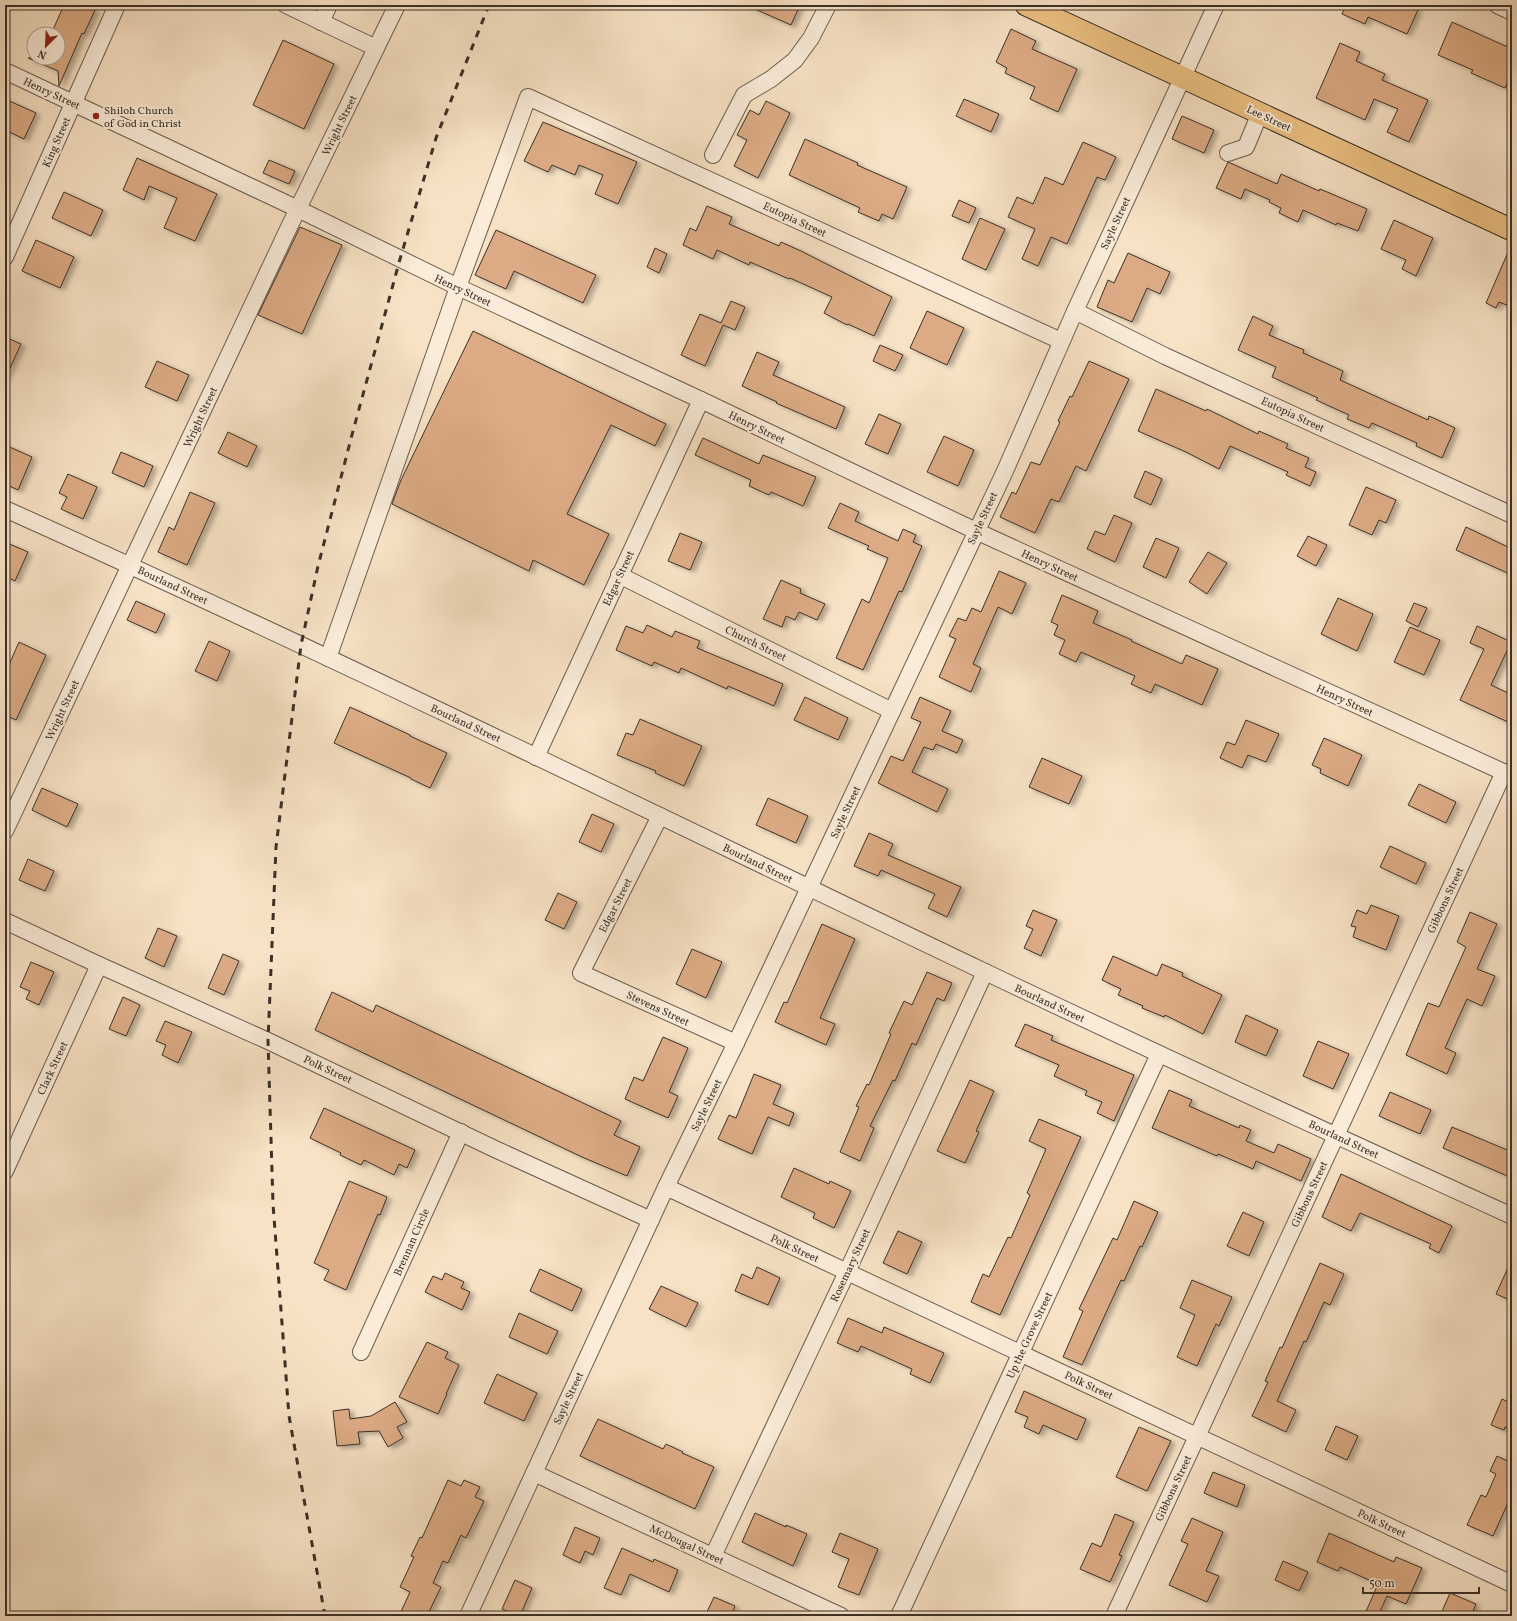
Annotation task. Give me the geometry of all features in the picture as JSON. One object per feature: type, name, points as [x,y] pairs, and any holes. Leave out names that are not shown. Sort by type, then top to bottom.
[{"type":"main road","name":"Lee Street","points":[[1026,5],[1512,230]]},
{"type":"street","name":"King Street","points":[[5,257],[117,5]]},
{"type":"street","points":[[286,5],[376,48]]},
{"type":"street","points":[[321,22],[328,5]]},
{"type":"street","name":"Wright Street","points":[[5,831],[298,209],[397,5]]},
{"type":"street","points":[[713,155],[744,95],[771,79],[795,60],[811,38],[828,5]]},
{"type":"street","name":"Sayle Street","points":[[468,1616],[666,1187],[736,1043],[1005,471],[1061,341],[1216,5]]},
{"type":"street","points":[[1497,5],[1512,12]]},
{"type":"street","name":"Henry Street","points":[[5,71],[298,209],[458,287],[976,531],[1508,774]]},
{"type":"street","name":"Eutopia Street","points":[[458,287],[528,97],[1061,341]]},
{"type":"street","points":[[1228,153],[1246,147],[1260,113]]},
{"type":"street","points":[[328,658],[458,287]]},
{"type":"street","name":"Eutopia Street","points":[[1075,311],[1165,356],[1512,516]]},
{"type":"street","name":"Edgar Street","points":[[536,757],[700,400]]},
{"type":"street","name":"Bourland Street","points":[[5,508],[328,658],[1159,1054],[1512,1216]]},
{"type":"street","name":"Church Street","points":[[619,575],[892,711]]},
{"type":"street","name":"Gibbons Street","points":[[1114,1616],[1336,1136],[1508,774]]},
{"type":"street","name":"Edgar Street","points":[[581,973],[660,816]]},
{"type":"street","name":"Polk Street","points":[[5,921],[268,1041],[651,1220]]},
{"type":"street","name":"Clark Street","points":[[5,1171],[99,965]]},
{"type":"street","name":"Rosemary Street","points":[[713,1556],[847,1272],[985,972]]},
{"type":"street","name":"Stevens Street","points":[[581,973],[736,1043]]},
{"type":"street","name":"Up the Grove Street","points":[[899,1616],[1159,1054]]},
{"type":"street","name":"Brennan Circle","points":[[361,1352],[461,1132]]},
{"type":"street","name":"Polk Street","points":[[666,1187],[1512,1584]]},
{"type":"street","name":"McDougal Street","points":[[534,1473],[841,1616]]},
{"type":"building","points":[[64,5],[83,5],[95,10],[84,34],[82,33],[59,86],[58,71],[46,66],[66,66],[66,26],[55,26]]},
{"type":"building","points":[[746,5],[800,5],[791,25]]},
{"type":"building","points":[[1340,5],[1406,5],[1418,10],[1407,34],[1368,17],[1365,24],[1342,14],[1345,7]]},
{"type":"building","points":[[1452,22],[1512,49],[1512,72],[1505,88],[1471,73],[1473,70],[1438,55]]},
{"type":"building","points":[[1011,29],[1036,41],[1032,49],[1077,69],[1058,112],[1030,99],[1035,87],[1005,73],[1007,68],[996,62]]},
{"type":"building","points":[[283,40],[334,64],[304,129],[253,105]]},
{"type":"building","points":[[1340,43],[1360,52],[1356,61],[1385,74],[1382,80],[1428,100],[1409,142],[1387,132],[1398,109],[1374,99],[1365,120],[1316,98]]},
{"type":"building","points":[[5,99],[36,113],[24,139],[5,130]]},
{"type":"building","points":[[964,99],[999,114],[991,132],[956,116]]},
{"type":"building","points":[[766,101],[790,113],[758,178],[734,166],[747,140],[737,135],[750,110],[759,115]]},
{"type":"building","points":[[1182,116],[1214,130],[1204,153],[1172,139]]},
{"type":"building","points":[[543,122],[637,162],[618,204],[595,194],[603,175],[579,165],[575,175],[552,165],[548,172],[524,161]]},
{"type":"building","points":[[805,139],[858,163],[857,165],[907,187],[893,219],[882,214],[879,221],[858,212],[860,208],[789,175]]},
{"type":"building","points":[[1083,142],[1116,157],[1105,180],[1097,177],[1067,244],[1051,237],[1038,266],[1022,259],[1035,229],[1008,217],[1017,197],[1033,204],[1045,177],[1063,185]]},
{"type":"building","points":[[137,158],[217,194],[195,241],[164,228],[177,198],[149,186],[144,200],[123,190]]},
{"type":"building","points":[[269,160],[295,171],[289,184],[263,173]]},
{"type":"building","points":[[1228,162],[1277,184],[1281,174],[1319,191],[1320,189],[1367,209],[1358,231],[1337,223],[1336,225],[1303,210],[1298,222],[1279,213],[1281,208],[1269,202],[1270,200],[1245,189],[1241,199],[1216,188]]},
{"type":"building","points":[[64,192],[103,210],[91,236],[52,218]]},
{"type":"building","points":[[959,200],[976,208],[969,223],[952,216]]},
{"type":"building","points":[[707,206],[732,217],[729,224],[779,246],[781,242],[892,297],[874,336],[848,324],[847,325],[824,313],[832,297],[750,262],[749,265],[717,250],[713,259],[683,245],[690,228],[696,231]]},
{"type":"building","points":[[980,218],[1005,229],[986,270],[962,259]]},
{"type":"building","points":[[1394,220],[1433,238],[1416,276],[1402,269],[1406,260],[1381,249]]},
{"type":"building","points":[[300,227],[342,245],[302,334],[258,315]]},
{"type":"building","points":[[496,230],[596,275],[583,303],[514,271],[506,289],[475,275]]},
{"type":"building","points":[[36,240],[74,257],[60,288],[22,271]]},
{"type":"building","points":[[1512,243],[1512,272],[1507,283],[1512,285],[1512,307],[1499,302],[1496,308],[1486,303]]},
{"type":"building","points":[[655,248],[667,254],[659,273],[647,267]]},
{"type":"building","points":[[1128,253],[1170,272],[1160,294],[1147,288],[1132,322],[1097,307],[1108,280],[1114,283]]},
{"type":"building","points":[[731,301],[745,307],[735,330],[723,325],[705,366],[681,355],[700,314],[721,323]]},
{"type":"building","points":[[927,311],[964,328],[947,365],[910,348]]},
{"type":"building","points":[[1253,316],[1273,326],[1269,335],[1304,350],[1303,353],[1343,371],[1340,380],[1428,420],[1429,416],[1455,428],[1442,458],[1416,446],[1417,443],[1372,423],[1369,428],[1347,419],[1349,415],[1316,400],[1318,398],[1272,377],[1276,367],[1238,350]]},
{"type":"building","points":[[473,331],[666,424],[655,446],[611,425],[567,514],[609,534],[584,585],[533,560],[529,571],[392,504],[401,480]]},
{"type":"building","points":[[5,337],[21,344],[5,379]]},
{"type":"building","points":[[880,345],[903,355],[895,371],[873,361]]},
{"type":"building","points":[[757,352],[779,362],[773,375],[845,407],[836,429],[776,403],[777,402],[742,386]]},
{"type":"building","points":[[157,361],[189,375],[177,401],[145,387]]},
{"type":"building","points":[[1089,361],[1129,379],[1086,471],[1076,466],[1059,502],[1051,499],[1035,533],[1000,517],[1012,492],[1016,494],[1031,462],[1040,465],[1060,422],[1058,421],[1070,396],[1072,397]]},
{"type":"building","points":[[1156,389],[1206,411],[1207,409],[1258,434],[1259,431],[1288,444],[1286,448],[1309,458],[1305,467],[1316,472],[1310,486],[1286,475],[1288,472],[1230,446],[1219,469],[1186,452],[1138,431]]},
{"type":"building","points":[[879,414],[901,424],[888,454],[865,444]]},
{"type":"building","points":[[228,432],[257,446],[247,467],[218,453]]},
{"type":"building","points":[[944,436],[974,450],[958,486],[927,472]]},
{"type":"building","points":[[703,438],[759,464],[763,455],[816,477],[803,506],[771,492],[769,495],[749,486],[751,480],[695,455]]},
{"type":"building","points":[[5,445],[32,457],[18,490],[5,484]]},
{"type":"building","points":[[121,452],[153,466],[144,487],[112,473]]},
{"type":"building","points":[[1145,471],[1162,479],[1151,505],[1134,497]]},
{"type":"building","points":[[68,474],[97,487],[83,519],[61,509],[67,497],[59,493]]},
{"type":"building","points":[[1366,487],[1396,500],[1386,523],[1379,520],[1372,535],[1349,525]]},
{"type":"building","points":[[190,492],[215,503],[187,565],[158,552],[169,527],[174,530]]},
{"type":"building","points":[[840,503],[859,512],[855,521],[898,541],[903,529],[916,535],[913,542],[922,546],[902,592],[899,591],[863,670],[836,658],[862,599],[869,603],[888,558],[867,549],[869,546],[828,528]]},
{"type":"building","points":[[1114,515],[1132,523],[1115,562],[1087,549],[1095,531],[1105,535]]},
{"type":"building","points":[[1466,527],[1512,549],[1512,575],[1456,550]]},
{"type":"building","points":[[680,533],[702,542],[690,570],[668,561]]},
{"type":"building","points":[[1308,536],[1327,545],[1316,566],[1297,556]]},
{"type":"building","points":[[1156,538],[1179,548],[1166,578],[1143,567]]},
{"type":"building","points":[[5,542],[28,552],[15,581],[5,576]]},
{"type":"building","points":[[1208,552],[1227,563],[1207,594],[1189,582]]},
{"type":"building","points":[[999,571],[1026,583],[1012,614],[998,607],[973,664],[981,668],[971,692],[939,677],[956,639],[949,636],[958,618],[966,621],[972,608],[981,612]]},
{"type":"building","points":[[781,580],[801,589],[800,593],[825,604],[817,620],[799,612],[795,620],[786,616],[782,627],[763,619]]},
{"type":"building","points":[[1062,595],[1098,611],[1093,623],[1182,664],[1186,655],[1218,669],[1202,705],[1155,684],[1151,693],[1131,684],[1135,676],[1081,652],[1076,662],[1059,654],[1065,640],[1054,635],[1058,625],[1051,622]]},
{"type":"building","points":[[1338,598],[1373,614],[1357,651],[1321,634]]},
{"type":"building","points":[[136,601],[165,614],[156,633],[127,620]]},
{"type":"building","points":[[1414,603],[1427,608],[1418,627],[1406,621]]},
{"type":"building","points":[[647,625],[672,637],[675,631],[700,641],[697,648],[783,684],[774,706],[728,686],[727,689],[681,668],[679,673],[654,662],[652,666],[616,650],[626,626],[643,633]]},
{"type":"building","points":[[1477,626],[1511,642],[1491,685],[1512,695],[1512,713],[1508,722],[1460,700],[1484,649],[1470,643]]},
{"type":"building","points":[[1410,627],[1440,640],[1424,675],[1394,662]]},
{"type":"building","points":[[209,641],[230,651],[217,681],[195,671]]},
{"type":"building","points":[[19,642],[46,655],[16,720],[5,715],[5,674]]},
{"type":"building","points":[[805,697],[848,718],[838,740],[794,720]]},
{"type":"building","points":[[920,697],[951,711],[942,731],[963,740],[957,753],[936,744],[933,750],[924,747],[912,772],[948,789],[937,812],[878,783],[891,756],[903,761],[921,722],[911,718]]},
{"type":"building","points":[[350,707],[447,753],[430,788],[334,743]]},
{"type":"building","points":[[640,719],[702,746],[684,786],[655,773],[656,771],[617,755],[626,733],[633,735]]},
{"type":"building","points":[[1246,720],[1279,734],[1266,762],[1248,755],[1242,768],[1220,758],[1227,742],[1235,745]]},
{"type":"building","points":[[1324,738],[1362,755],[1348,786],[1320,773],[1321,769],[1312,765]]},
{"type":"building","points":[[1042,758],[1082,776],[1069,804],[1029,787]]},
{"type":"building","points":[[1419,784],[1456,802],[1446,823],[1408,805]]},
{"type":"building","points":[[42,788],[78,804],[67,827],[32,810]]},
{"type":"building","points":[[768,798],[808,816],[796,843],[756,825]]},
{"type":"building","points":[[592,814],[614,824],[601,852],[579,842]]},
{"type":"building","points":[[869,833],[893,844],[888,855],[961,887],[947,917],[928,908],[935,894],[881,870],[878,876],[854,866]]},
{"type":"building","points":[[1390,846],[1426,863],[1416,884],[1380,867]]},
{"type":"building","points":[[28,859],[54,871],[45,891],[19,880]]},
{"type":"building","points":[[558,893],[577,902],[564,929],[545,920]]},
{"type":"building","points":[[1371,905],[1399,916],[1386,950],[1353,937],[1356,927],[1351,926],[1357,910],[1367,914]]},
{"type":"building","points":[[1033,910],[1057,920],[1041,956],[1024,948],[1033,929],[1026,926]]},
{"type":"building","points":[[1470,912],[1497,924],[1477,969],[1495,976],[1482,1006],[1467,999],[1445,1048],[1456,1053],[1447,1074],[1406,1055],[1428,1003],[1439,1007],[1466,947],[1457,942]]},
{"type":"building","points":[[822,924],[855,939],[820,1018],[835,1024],[826,1045],[775,1022],[784,1002],[787,1003]]},
{"type":"building","points":[[158,928],[177,936],[164,967],[145,958]]},
{"type":"building","points":[[692,949],[722,962],[706,998],[676,984]]},
{"type":"building","points":[[223,954],[239,961],[224,995],[208,988]]},
{"type":"building","points":[[1113,956],[1157,976],[1162,964],[1183,973],[1182,976],[1222,995],[1203,1034],[1165,1015],[1164,1017],[1142,1008],[1143,1006],[1118,995],[1121,989],[1102,980]]},
{"type":"building","points":[[31,962],[54,972],[39,1005],[26,999],[30,991],[20,987]]},
{"type":"building","points":[[927,972],[952,983],[944,1001],[937,998],[916,1045],[912,1043],[895,1081],[893,1080],[870,1126],[874,1128],[860,1161],[840,1152],[859,1107],[856,1106],[867,1084],[869,1085],[891,1034],[889,1033],[904,1001],[912,1005]]},
{"type":"building","points":[[332,992],[373,1012],[376,1005],[621,1121],[614,1135],[640,1147],[627,1176],[582,1157],[315,1030]]},
{"type":"building","points":[[123,997],[140,1005],[126,1036],[109,1029]]},
{"type":"building","points":[[1246,1015],[1278,1030],[1266,1056],[1235,1042]]},
{"type":"building","points":[[165,1021],[192,1032],[178,1063],[162,1055],[166,1045],[156,1041]]},
{"type":"building","points":[[1025,1024],[1053,1036],[1051,1040],[1134,1075],[1114,1121],[1097,1113],[1102,1102],[1085,1095],[1087,1091],[1054,1076],[1059,1065],[1015,1046]]},
{"type":"building","points":[[663,1037],[688,1048],[669,1092],[678,1096],[668,1118],[625,1099],[634,1077],[643,1081]]},
{"type":"building","points":[[1318,1041],[1349,1054],[1333,1089],[1303,1076]]},
{"type":"building","points":[[754,1074],[781,1085],[773,1104],[794,1113],[789,1126],[768,1117],[752,1154],[718,1139],[729,1115],[736,1118]]},
{"type":"building","points":[[970,1080],[994,1091],[976,1131],[979,1132],[965,1163],[937,1151]]},
{"type":"building","points":[[1169,1090],[1192,1100],[1189,1106],[1239,1128],[1240,1125],[1251,1130],[1246,1141],[1274,1153],[1278,1144],[1311,1159],[1301,1181],[1256,1161],[1253,1169],[1218,1154],[1217,1156],[1152,1128]]},
{"type":"building","points":[[1390,1092],[1431,1110],[1420,1134],[1379,1116]]},
{"type":"building","points":[[324,1108],[415,1150],[407,1168],[399,1164],[394,1175],[364,1160],[361,1165],[340,1155],[341,1153],[310,1138]]},
{"type":"building","points":[[1039,1119],[1081,1137],[1000,1315],[971,1302],[983,1274],[989,1277],[1008,1237],[1011,1238],[1030,1195],[1027,1193],[1046,1149],[1029,1141]]},
{"type":"building","points":[[1452,1127],[1512,1152],[1512,1178],[1443,1148]]},
{"type":"building","points":[[794,1168],[829,1184],[830,1181],[851,1191],[834,1228],[813,1218],[815,1213],[781,1197]]},
{"type":"building","points":[[1341,1174],[1452,1226],[1439,1253],[1429,1248],[1431,1244],[1360,1213],[1351,1231],[1322,1217]]},
{"type":"building","points":[[349,1181],[387,1197],[380,1215],[378,1214],[346,1290],[324,1280],[329,1270],[314,1263]]},
{"type":"building","points":[[1134,1201],[1158,1212],[1124,1281],[1121,1280],[1082,1365],[1063,1357],[1083,1311],[1079,1309],[1113,1238],[1117,1240]]},
{"type":"building","points":[[1243,1212],[1264,1222],[1249,1256],[1227,1246]]},
{"type":"building","points":[[898,1231],[922,1242],[907,1274],[883,1263]]},
{"type":"building","points":[[1512,1259],[1512,1301],[1496,1294]]},
{"type":"building","points":[[1320,1263],[1344,1274],[1330,1305],[1324,1302],[1306,1342],[1304,1341],[1277,1401],[1296,1410],[1286,1432],[1252,1416],[1268,1382],[1265,1381],[1280,1347],[1282,1348]]},
{"type":"building","points":[[757,1267],[780,1278],[768,1305],[735,1291],[742,1274],[752,1279]]},
{"type":"building","points":[[540,1269],[582,1289],[572,1311],[530,1291]]},
{"type":"building","points":[[445,1273],[464,1282],[461,1288],[470,1292],[462,1310],[425,1292],[433,1276],[442,1280]]},
{"type":"building","points":[[1192,1280],[1232,1297],[1219,1326],[1216,1324],[1197,1366],[1177,1357],[1195,1315],[1180,1308]]},
{"type":"building","points":[[661,1286],[698,1303],[686,1327],[649,1309]]},
{"type":"building","points":[[519,1313],[558,1331],[547,1354],[509,1337]]},
{"type":"building","points":[[848,1318],[882,1333],[884,1327],[944,1353],[930,1383],[910,1374],[912,1369],[861,1346],[858,1352],[837,1343]]},
{"type":"building","points":[[427,1342],[448,1352],[445,1358],[459,1365],[438,1414],[399,1397]]},
{"type":"building","points":[[497,1374],[537,1393],[524,1421],[484,1403]]},
{"type":"building","points":[[1024,1391],[1086,1419],[1077,1440],[1043,1425],[1039,1434],[1024,1427],[1028,1417],[1015,1412]]},
{"type":"building","points":[[1502,1399],[1512,1404],[1512,1430],[1505,1427],[1504,1430],[1491,1425]]},
{"type":"building","points":[[395,1402],[407,1422],[397,1427],[403,1438],[388,1447],[379,1431],[358,1432],[360,1444],[337,1446],[333,1411],[349,1409],[350,1419],[371,1416]]},
{"type":"building","points":[[598,1419],[663,1449],[666,1444],[683,1452],[682,1453],[714,1467],[695,1509],[580,1456]]},
{"type":"building","points":[[1336,1426],[1358,1436],[1347,1460],[1325,1450]]},
{"type":"building","points":[[1139,1427],[1171,1441],[1147,1491],[1116,1477]]},
{"type":"building","points":[[1497,1456],[1512,1463],[1512,1494],[1493,1536],[1467,1525],[1481,1495],[1486,1497],[1496,1474],[1490,1471]]},
{"type":"building","points":[[1213,1472],[1245,1485],[1237,1507],[1204,1493]]},
{"type":"building","points":[[448,1480],[461,1486],[464,1480],[480,1487],[475,1497],[484,1501],[466,1538],[461,1535],[448,1563],[443,1561],[433,1583],[441,1587],[427,1616],[399,1616],[410,1592],[400,1587],[414,1557],[411,1556],[420,1537],[422,1538]]},
{"type":"building","points":[[755,1513],[786,1527],[786,1525],[807,1534],[793,1566],[742,1542]]},
{"type":"building","points":[[1115,1514],[1134,1522],[1119,1555],[1122,1556],[1110,1582],[1080,1569],[1092,1543],[1101,1547]]},
{"type":"building","points":[[1192,1518],[1223,1532],[1206,1571],[1219,1576],[1207,1602],[1169,1585],[1188,1544],[1181,1541]]},
{"type":"building","points":[[575,1527],[600,1538],[593,1555],[585,1551],[580,1563],[563,1555]]},
{"type":"building","points":[[840,1533],[878,1549],[859,1595],[838,1587],[849,1559],[832,1552]]},
{"type":"building","points":[[1329,1533],[1394,1562],[1396,1557],[1422,1568],[1406,1604],[1387,1596],[1378,1616],[1364,1616],[1378,1584],[1340,1567],[1338,1571],[1317,1562]]},
{"type":"building","points":[[622,1548],[653,1562],[654,1559],[678,1570],[669,1592],[630,1574],[621,1595],[604,1588]]},
{"type":"building","points":[[1283,1561],[1308,1572],[1299,1591],[1275,1580]]},
{"type":"building","points":[[515,1580],[532,1588],[520,1616],[502,1609]]},
{"type":"building","points":[[1450,1593],[1476,1604],[1471,1616],[1440,1616]]},
{"type":"building","points":[[714,1597],[735,1606],[731,1616],[705,1616]]},
{"type":"railway","points":[[325,1616],[289,1416],[273,1204],[268,1041],[276,847],[301,645],[318,566],[400,259],[436,138],[489,5]]},
{"type":"place","name":"Shiloh Church of God in Christ","points":[[96,116]]}]
